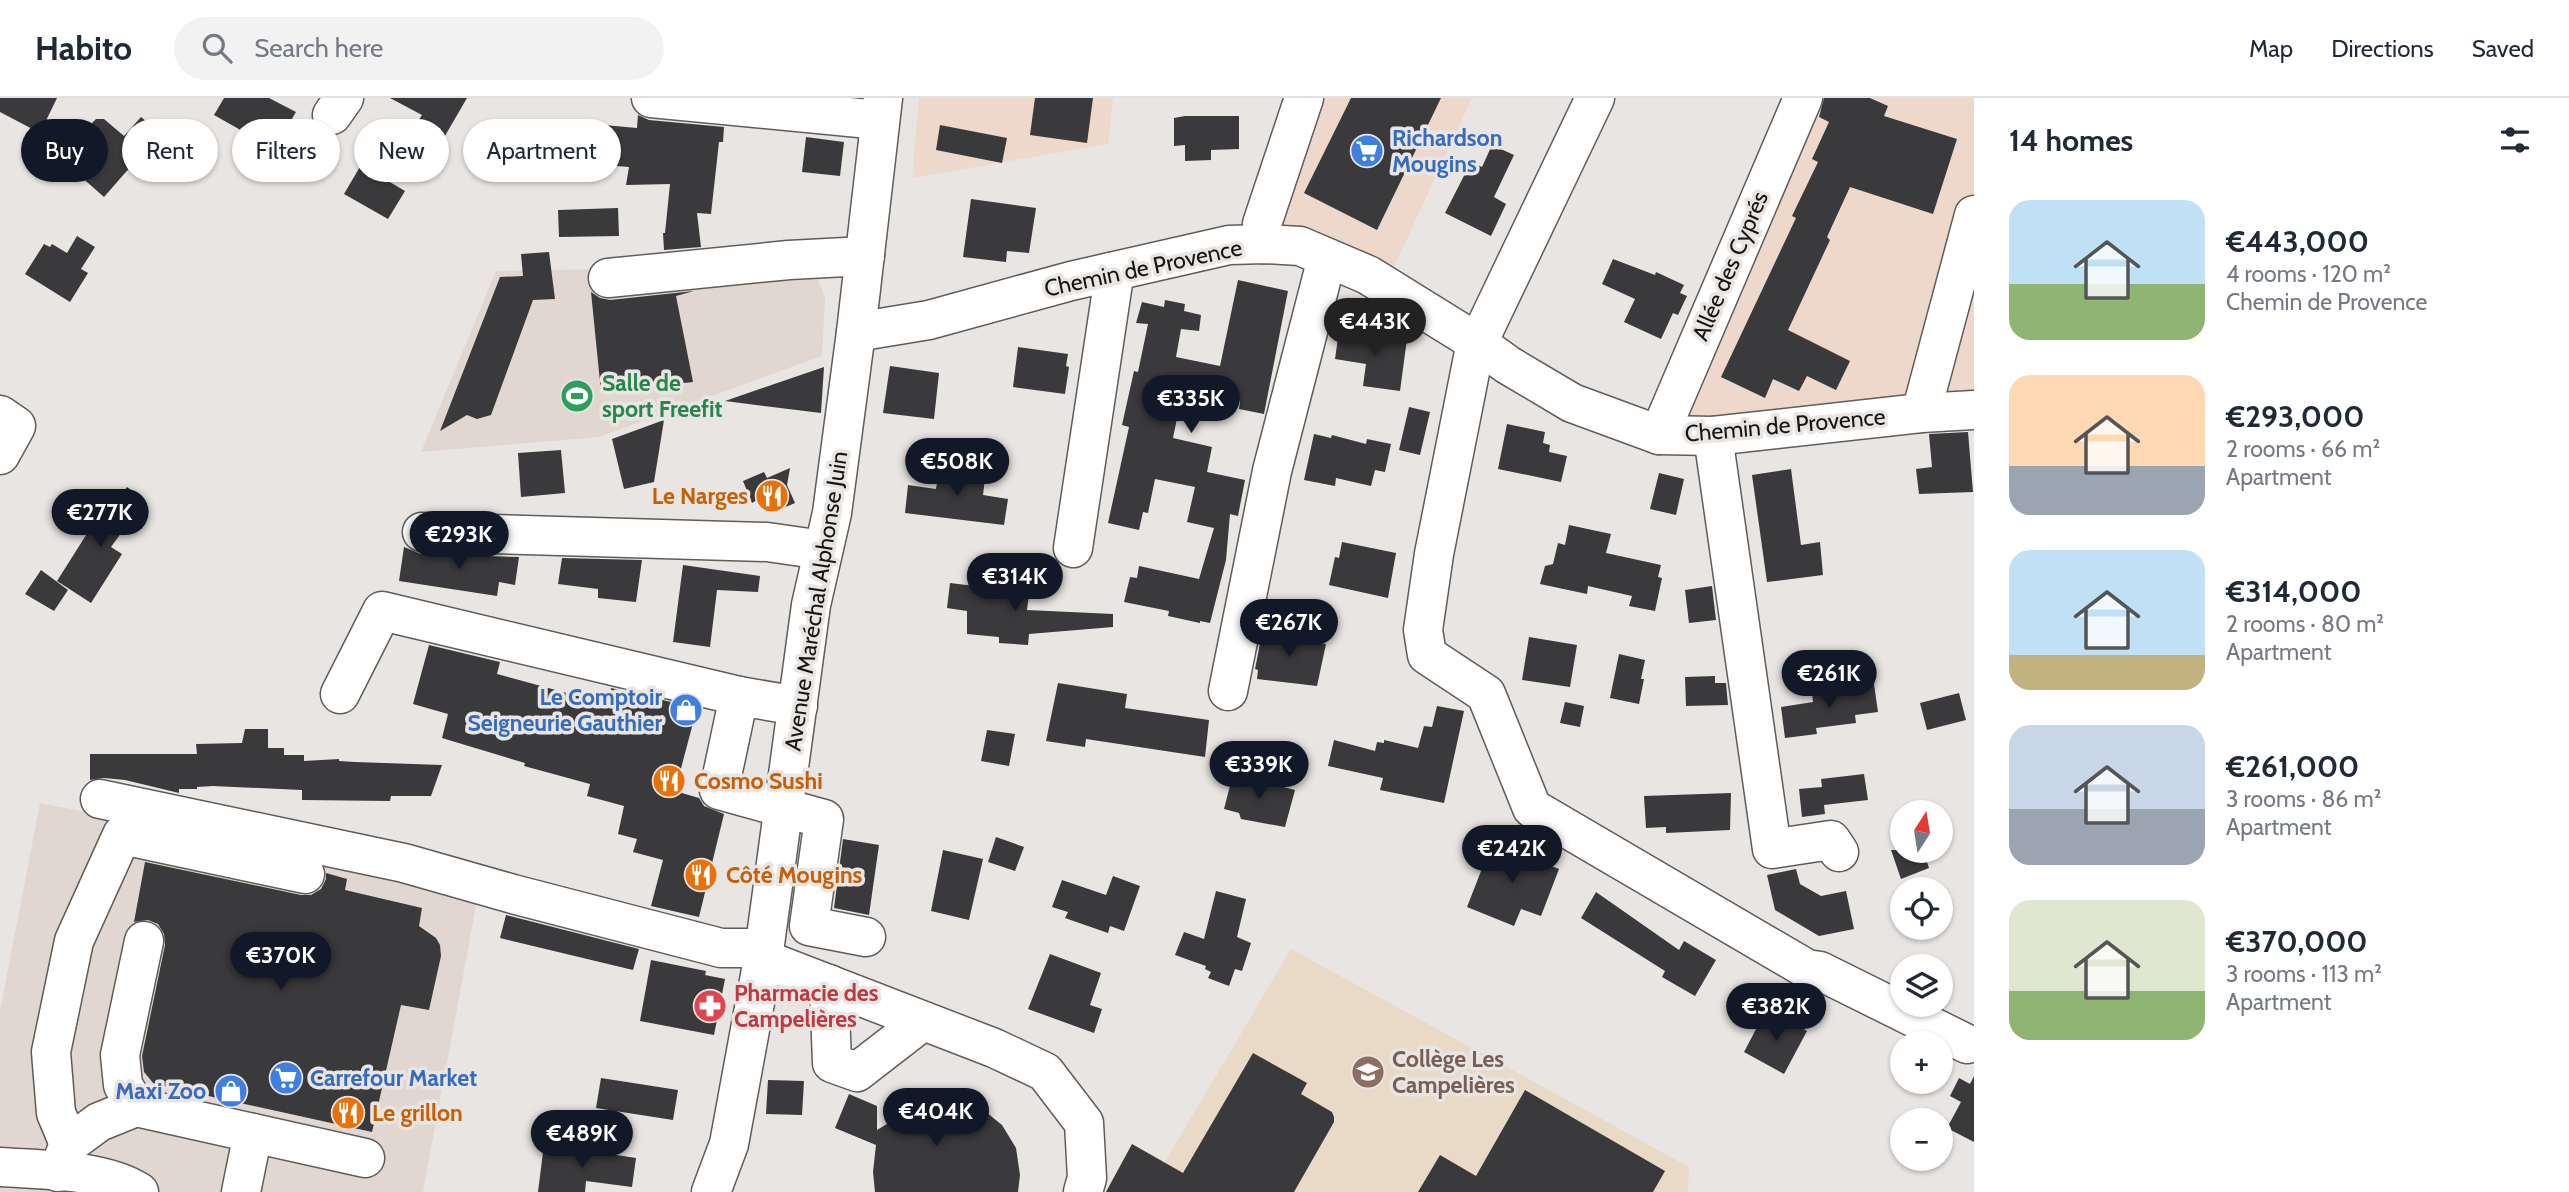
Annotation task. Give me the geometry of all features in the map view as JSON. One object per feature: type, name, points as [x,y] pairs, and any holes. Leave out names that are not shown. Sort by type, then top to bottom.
[{"type":"street","points":[[651,98],[882,109]]},
{"type":"street","points":[[1265,244],[1262,224],[1304,98]]},
{"type":"street","points":[[1595,98],[1476,342],[1434,554],[1423,630],[1427,655],[1486,694],[1532,808],[1807,969],[1820,971],[1967,1044]]},
{"type":"street","name":"Allée des Cyprés","points":[[1659,435],[1803,98]]},
{"type":"street","name":"Avenue Maréchal Alphonse Juin","points":[[729,1144],[764,954],[776,849],[811,605],[832,513],[882,109]]},
{"type":"street","points":[[1921,413],[1974,215]]},
{"type":"street","name":"Chemin de Provence","points":[[856,332],[929,320],[1071,281],[1229,245],[1300,246],[1368,275],[1572,403],[1659,435],[1713,436],[1921,413],[1974,410]]},
{"type":"street","points":[[608,278],[789,260],[865,256]]},
{"type":"street","points":[[1227,691],[1272,471],[1327,258]]},
{"type":"street","points":[[1073,548],[1113,283],[1110,272]]},
{"type":"street","points":[[0,415],[16,426],[0,455]]},
{"type":"street","points":[[1713,436],[1772,849],[1831,840],[1839,852]]},
{"type":"street","points":[[422,532],[767,542],[823,550]]},
{"type":"street","points":[[340,694],[382,611],[739,696],[798,706]]},
{"type":"street","points":[[739,696],[719,790],[824,819],[809,926],[866,937]]},
{"type":"street","points":[[100,799],[404,863],[721,948],[764,954],[829,984],[994,1048],[1045,1072],[1084,1123],[1087,1178],[1083,1192]]},
{"type":"street","points":[[63,1158],[51,1052],[74,941],[122,835],[305,874]]},
{"type":"street","points":[[136,1107],[122,1085],[120,1055],[144,941]]},
{"type":"street","points":[[829,984],[832,1063],[857,1072],[923,1021]]},
{"type":"street","points":[[63,1158],[99,1122],[136,1107],[365,1158]]},
{"type":"street","points":[[241,1192],[253,1133]]},
{"type":"street","points":[[710,1192],[729,1144]]},
{"type":"street","points":[[729,1144],[730,1192]]},
{"type":"street","points":[[0,1167],[63,1158],[95,1175],[130,1186],[139,1192]]},
{"type":"shaded area","points":[[919,98],[1113,98],[1108,144],[912,178]]},
{"type":"shaded area","points":[[1317,98],[1472,98],[1392,271],[1272,223]]},
{"type":"shaded area","points":[[1816,98],[1974,98],[1974,390],[1776,419],[1679,416]]},
{"type":"shaded area","name":"Salle de sport Freefit","points":[[812,265],[825,298],[822,356],[599,437],[421,452],[496,271]]},
{"type":"shaded area","points":[[40,803],[479,890],[423,1192],[0,1192],[0,1011]]},
{"type":"shaded area","name":"Collège Les Campelières","points":[[1291,949],[1689,1167],[1688,1192],[1105,1192],[1132,1144],[1165,1162]]},
{"type":"building","points":[[0,98],[57,98],[47,119],[21,119],[21,123],[0,112]]},
{"type":"building","points":[[224,98],[269,98],[296,112],[292,119],[232,119],[232,125],[214,115]]},
{"type":"building","points":[[390,98],[467,98],[449,129],[449,119],[419,119],[422,115]]},
{"type":"building","points":[[1035,98],[1093,98],[1087,143],[1030,135]]},
{"type":"building","points":[[1351,98],[1441,98],[1377,230],[1304,193]]},
{"type":"building","points":[[1824,98],[1870,98],[1888,106],[1884,116],[1957,139],[1933,214],[1850,187],[1827,237],[1830,240],[1788,330],[1850,361],[1836,390],[1807,376],[1799,391],[1773,379],[1765,398],[1721,377],[1796,218],[1792,216],[1818,162],[1812,159],[1829,122],[1819,117]]},
{"type":"building","points":[[638,115],[649,120],[724,127],[723,142],[719,142],[711,214],[697,213],[701,247],[664,250],[663,233],[670,184],[626,185],[629,167],[621,166],[621,127],[637,128]]},
{"type":"building","points":[[1239,116],[1239,149],[1211,150],[1211,160],[1185,161],[1185,145],[1174,146],[1174,118]]},
{"type":"building","points":[[108,122],[122,134],[122,176],[104,197],[87,182],[108,182]]},
{"type":"building","points":[[940,125],[1007,138],[1002,163],[936,150]]},
{"type":"building","points":[[806,137],[844,142],[840,176],[802,172]]},
{"type":"building","points":[[1492,145],[1514,155],[1494,197],[1506,204],[1491,236],[1445,213],[1471,162],[1482,167]]},
{"type":"building","points":[[354,177],[354,182],[390,182],[405,191],[388,219],[344,194]]},
{"type":"building","points":[[971,199],[1036,208],[1029,253],[1007,251],[1006,262],[963,257]]},
{"type":"building","points":[[618,208],[619,236],[559,237],[558,210]]},
{"type":"building","points":[[77,236],[95,247],[81,269],[88,273],[70,302],[25,274],[44,244],[50,247],[52,244],[67,253]]},
{"type":"building","points":[[549,252],[555,299],[533,300],[491,415],[477,419],[467,415],[440,431],[500,277],[523,276],[521,254]]},
{"type":"building","points":[[1613,259],[1655,275],[1656,272],[1684,285],[1680,293],[1687,296],[1678,315],[1673,313],[1661,339],[1624,322],[1635,299],[1602,284]]},
{"type":"building","points":[[1238,280],[1288,291],[1264,414],[1239,409],[1240,401],[1183,389],[1173,438],[1212,447],[1207,472],[1245,480],[1238,516],[1230,514],[1226,560],[1210,623],[1200,623],[1168,616],[1169,611],[1124,602],[1130,577],[1137,578],[1139,566],[1199,579],[1214,528],[1187,522],[1195,487],[1155,479],[1148,513],[1143,512],[1139,530],[1108,523],[1129,427],[1122,425],[1134,371],[1138,372],[1148,324],[1136,323],[1142,302],[1164,307],[1165,300],[1185,304],[1184,311],[1201,315],[1199,331],[1181,329],[1176,357],[1220,366]]},
{"type":"building","points":[[694,291],[676,296],[693,382],[601,392],[591,292],[610,300]]},
{"type":"building","points":[[1339,331],[1407,339],[1400,391],[1363,386],[1366,364],[1335,359]]},
{"type":"building","points":[[1018,347],[1068,354],[1065,394],[1013,387]]},
{"type":"building","points":[[890,366],[939,373],[934,419],[883,413]]},
{"type":"building","points":[[824,367],[821,413],[725,401]]},
{"type":"building","points":[[1409,407],[1430,412],[1420,455],[1399,450]]},
{"type":"building","points":[[664,420],[654,482],[624,489],[612,439]]},
{"type":"building","points":[[1507,424],[1545,432],[1543,443],[1550,445],[1549,452],[1567,456],[1561,482],[1498,469]]},
{"type":"building","points":[[1968,432],[1973,492],[1919,494],[1916,469],[1932,467],[1929,434]]},
{"type":"building","points":[[1314,434],[1331,438],[1332,435],[1366,444],[1367,439],[1391,444],[1385,472],[1375,470],[1371,486],[1336,478],[1335,486],[1304,480]]},
{"type":"building","points":[[561,450],[565,493],[521,497],[518,453]]},
{"type":"building","points":[[940,464],[981,468],[980,477],[985,478],[983,495],[1008,499],[1004,525],[905,513],[908,485],[936,489]]},
{"type":"building","points":[[790,468],[787,485],[795,503],[781,509],[762,509],[757,500],[752,503],[743,481],[764,472],[767,478]]},
{"type":"building","points":[[1791,469],[1801,545],[1820,542],[1823,575],[1767,582],[1752,475]]},
{"type":"building","points":[[1659,473],[1684,479],[1676,515],[1650,509]]},
{"type":"building","points":[[127,487],[145,500],[111,547],[122,554],[91,603],[57,581],[88,532],[90,533]]},
{"type":"building","points":[[1569,525],[1611,534],[1606,553],[1661,565],[1658,577],[1662,578],[1655,611],[1629,606],[1632,596],[1588,586],[1587,594],[1540,584],[1545,566],[1553,564],[1558,543],[1565,545]]},
{"type":"building","points":[[1342,542],[1396,553],[1388,598],[1329,585],[1335,557],[1339,558]]},
{"type":"building","points":[[404,547],[421,554],[519,557],[515,585],[499,582],[497,596],[399,581]]},
{"type":"building","points":[[562,558],[642,560],[636,602],[598,598],[598,589],[558,584]]},
{"type":"building","points":[[683,565],[760,576],[758,592],[717,590],[710,647],[673,642]]},
{"type":"building","points":[[41,570],[68,590],[54,611],[25,594]]},
{"type":"building","points":[[1008,576],[1031,579],[1027,610],[1113,614],[1113,627],[1029,634],[1028,645],[999,643],[999,637],[967,634],[967,611],[947,608],[950,583],[1007,590]]},
{"type":"building","points":[[1712,586],[1716,620],[1689,623],[1685,590]]},
{"type":"building","points":[[1263,628],[1291,634],[1290,638],[1326,644],[1317,686],[1257,679],[1258,670],[1255,669]]},
{"type":"building","points":[[1529,637],[1577,645],[1570,687],[1522,680]]},
{"type":"building","points":[[429,645],[500,662],[497,674],[607,704],[611,688],[697,708],[675,791],[699,798],[704,806],[724,814],[699,917],[651,906],[663,860],[633,852],[637,839],[618,834],[624,806],[587,796],[590,784],[524,766],[525,763],[442,738],[448,714],[413,704]]},
{"type":"building","points":[[1619,654],[1645,660],[1639,704],[1610,698]]},
{"type":"building","points":[[1715,676],[1715,683],[1726,683],[1728,705],[1686,706],[1685,677]]},
{"type":"building","points":[[1058,683],[1127,694],[1125,708],[1209,720],[1205,757],[1086,739],[1085,747],[1046,741]]},
{"type":"building","points":[[1874,684],[1878,712],[1855,715],[1856,723],[1816,728],[1817,734],[1785,738],[1781,707],[1813,702],[1812,693]]},
{"type":"building","points":[[1959,693],[1966,720],[1927,730],[1920,703]]},
{"type":"building","points":[[1565,702],[1584,706],[1580,727],[1560,723]]},
{"type":"building","points":[[1437,706],[1464,711],[1444,803],[1380,790],[1383,778],[1328,766],[1334,740],[1375,751],[1377,742],[1384,743],[1384,740],[1418,748],[1424,726],[1432,727]]},
{"type":"building","points":[[245,729],[268,729],[268,748],[284,748],[284,755],[304,755],[304,761],[339,759],[442,765],[431,796],[391,796],[390,801],[302,800],[302,790],[213,786],[179,789],[179,793],[125,780],[90,780],[90,754],[197,754],[196,744],[242,743]]},
{"type":"building","points":[[987,730],[1015,734],[1009,766],[981,761]]},
{"type":"building","points":[[1233,774],[1295,790],[1285,827],[1241,819],[1239,813],[1224,809]]},
{"type":"building","points":[[1864,774],[1868,800],[1824,805],[1825,814],[1802,817],[1799,789],[1822,787],[1821,779]]},
{"type":"building","points":[[1731,793],[1730,830],[1666,833],[1666,827],[1646,828],[1644,796]]},
{"type":"building","points":[[996,837],[1024,847],[1015,871],[988,862]]},
{"type":"building","points":[[843,839],[879,845],[869,915],[834,908]]},
{"type":"building","points":[[1492,843],[1559,869],[1541,916],[1521,909],[1514,926],[1467,907]]},
{"type":"building","points":[[943,850],[983,859],[969,920],[931,911]]},
{"type":"building","points":[[145,862],[301,895],[311,895],[321,889],[326,873],[347,879],[345,890],[422,908],[419,926],[436,938],[441,956],[429,1010],[401,1005],[372,1132],[154,1084],[144,1072],[142,1056],[165,945],[164,934],[158,924],[148,920],[134,922]]},
{"type":"building","points":[[1895,863],[1927,863],[1929,868],[1900,877]]},
{"type":"building","points":[[1796,869],[1800,884],[1821,896],[1846,891],[1854,929],[1819,936],[1775,910],[1767,875]]},
{"type":"building","points":[[1113,876],[1140,886],[1124,931],[1110,926],[1108,933],[1065,918],[1068,912],[1052,907],[1062,880],[1106,895]]},
{"type":"building","points":[[1216,891],[1246,899],[1237,937],[1251,943],[1242,971],[1235,969],[1229,986],[1208,978],[1211,972],[1205,969],[1206,966],[1175,955],[1184,932],[1204,939]]},
{"type":"building","points":[[1596,892],[1679,950],[1684,941],[1716,960],[1695,996],[1662,977],[1665,971],[1581,918]]},
{"type":"building","points":[[506,915],[639,949],[633,970],[500,938]]},
{"type":"building","points":[[1050,954],[1101,973],[1090,1005],[1102,1009],[1094,1033],[1028,1009]]},
{"type":"building","points":[[651,960],[706,971],[705,975],[725,979],[714,1035],[640,1021]]},
{"type":"building","points":[[1764,1014],[1782,1023],[1785,1018],[1807,1031],[1784,1074],[1744,1052]]},
{"type":"building","points":[[1253,1053],[1307,1083],[1301,1094],[1332,1112],[1334,1117],[1334,1122],[1294,1192],[1106,1192],[1132,1144],[1183,1173]]},
{"type":"building","points":[[1974,1076],[1974,1142],[1953,1131],[1953,1117],[1961,1102],[1950,1096],[1959,1078],[1970,1084]]},
{"type":"building","points":[[601,1078],[678,1090],[673,1120],[596,1108]]},
{"type":"building","points":[[768,1080],[804,1081],[802,1115],[766,1114]]},
{"type":"building","points":[[1525,1090],[1665,1171],[1653,1192],[1418,1192],[1440,1155],[1476,1176]]},
{"type":"building","points":[[849,1094],[877,1106],[877,1130],[928,1102],[955,1100],[981,1108],[1002,1125],[1016,1148],[1020,1175],[1018,1192],[875,1192],[873,1172],[876,1145],[835,1128]]},
{"type":"building","points":[[544,1144],[636,1158],[632,1187],[586,1181],[585,1192],[538,1192]]},
{"type":"place","name":"Richardson Mougins","points":[[1367,151]]},
{"type":"place","name":"Salle de sport Freefit","points":[[577,396]]},
{"type":"place","name":"Le Narges","points":[[772,496]]},
{"type":"place","name":"Le Comptoir Seigneurie Gauthier","points":[[686,710]]},
{"type":"place","name":"Cosmo Sushi","points":[[669,781]]},
{"type":"place","name":"Côté Mougins","points":[[701,875]]},
{"type":"place","name":"Pharmacie des Campelières","points":[[710,1006]]},
{"type":"place","name":"Collège Les Campelières","points":[[1368,1072]]},
{"type":"place","name":"Carrefour Market","points":[[286,1078]]},
{"type":"place","name":"Maxi Zoo","points":[[231,1091]]},
{"type":"place","name":"Le grillon","points":[[348,1113]]}]
